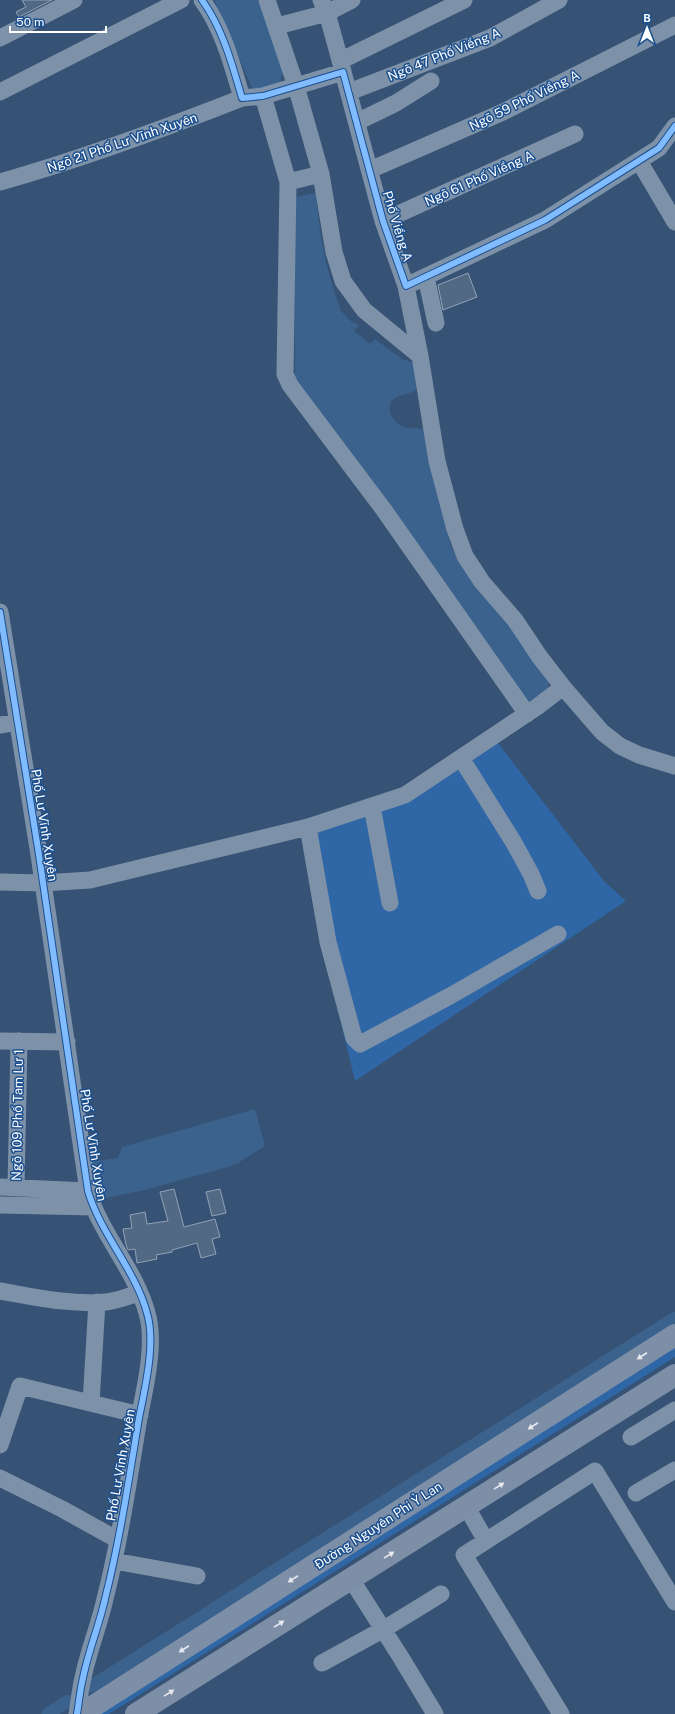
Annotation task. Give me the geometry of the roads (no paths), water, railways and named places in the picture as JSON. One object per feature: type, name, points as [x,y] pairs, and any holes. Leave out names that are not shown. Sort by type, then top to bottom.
[{"type":"main road","name":"Đường Nguyên Phi Ỷ Lan","points":[[81,1714],[675,1335]]},
{"type":"main road","points":[[136,1714],[675,1375]]},
{"type":"street","points":[[0,38],[74,0]]},
{"type":"street","points":[[0,92],[181,0]]},
{"type":"street","points":[[202,0],[213,15],[231,61],[242,98],[265,95],[296,86],[342,66],[464,0]]},
{"type":"street","points":[[267,0],[296,86],[321,174],[334,252],[343,281],[364,310],[420,356]]},
{"type":"street","points":[[277,26],[324,7],[352,0]]},
{"type":"street","name":"Ngõ 47 Phố Viềng A","points":[[349,92],[490,38],[559,0]]},
{"type":"street","name":"Phố Viềng A","points":[[324,7],[342,66],[383,221],[406,286],[420,356],[437,461],[455,529],[465,556],[482,582],[515,620],[539,656],[563,687],[602,732],[620,746],[639,755],[675,766]]},
{"type":"street","name":"Ngõ 59 Phố Viềng A","points":[[370,170],[503,112],[675,25]]},
{"type":"street","points":[[357,122],[396,103],[431,81]]},
{"type":"street","points":[[265,95],[288,182],[285,374],[290,385],[532,710]]},
{"type":"street","name":"Ngõ 21 Phố Lư Vĩnh Xuyên","points":[[0,182],[170,126],[242,98]]},
{"type":"street","points":[[406,286],[545,220],[659,148],[675,126]]},
{"type":"street","name":"Ngõ 61 Phố Viềng A","points":[[383,221],[575,134]]},
{"type":"street","points":[[639,161],[675,222]]},
{"type":"street","points":[[288,182],[321,174]]},
{"type":"street","points":[[426,277],[436,323]]},
{"type":"street","name":"Phố Lư Vĩnh Xuyên","points":[[0,612],[43,883],[90,1199],[148,1313],[151,1340],[147,1385],[140,1415],[114,1561],[105,1600],[83,1678],[77,1714]]},
{"type":"street","points":[[0,882],[43,883],[90,880],[308,827],[405,795],[532,710],[563,687]]},
{"type":"street","points":[[0,725],[18,722]]},
{"type":"street","points":[[461,758],[514,843],[531,874],[538,891]]},
{"type":"street","points":[[372,806],[390,903]]},
{"type":"street","points":[[308,827],[328,942],[354,1038],[360,1044],[450,996],[558,934]]},
{"type":"street","points":[[0,1041],[67,1042]]},
{"type":"street","name":"Ngõ 109 Phố Tam Lư 1","points":[[8,1188],[18,1041]]},
{"type":"street","points":[[8,1188],[90,1199]]},
{"type":"street","points":[[0,1205],[90,1199]]},
{"type":"street","points":[[0,1291],[56,1301],[97,1302],[107,1302],[139,1293]]},
{"type":"street","points":[[91,1403],[97,1302]]},
{"type":"street","points":[[0,1444],[20,1386],[140,1415]]},
{"type":"street","points":[[631,1437],[675,1410]]},
{"type":"street","points":[[636,1493],[675,1470]]},
{"type":"street","points":[[561,1714],[464,1555],[595,1471],[675,1602]]},
{"type":"street","points":[[0,1478],[62,1509],[118,1540]]},
{"type":"street","points":[[466,1506],[486,1541]]},
{"type":"street","points":[[114,1561],[197,1576]]},
{"type":"street","points":[[351,1579],[384,1629],[435,1714]]},
{"type":"street","points":[[322,1662],[384,1629],[441,1594]]},
{"type":"waterway","points":[[92,1686],[675,1318]]},
{"type":"waterway","points":[[48,1714],[68,1701]]}]
